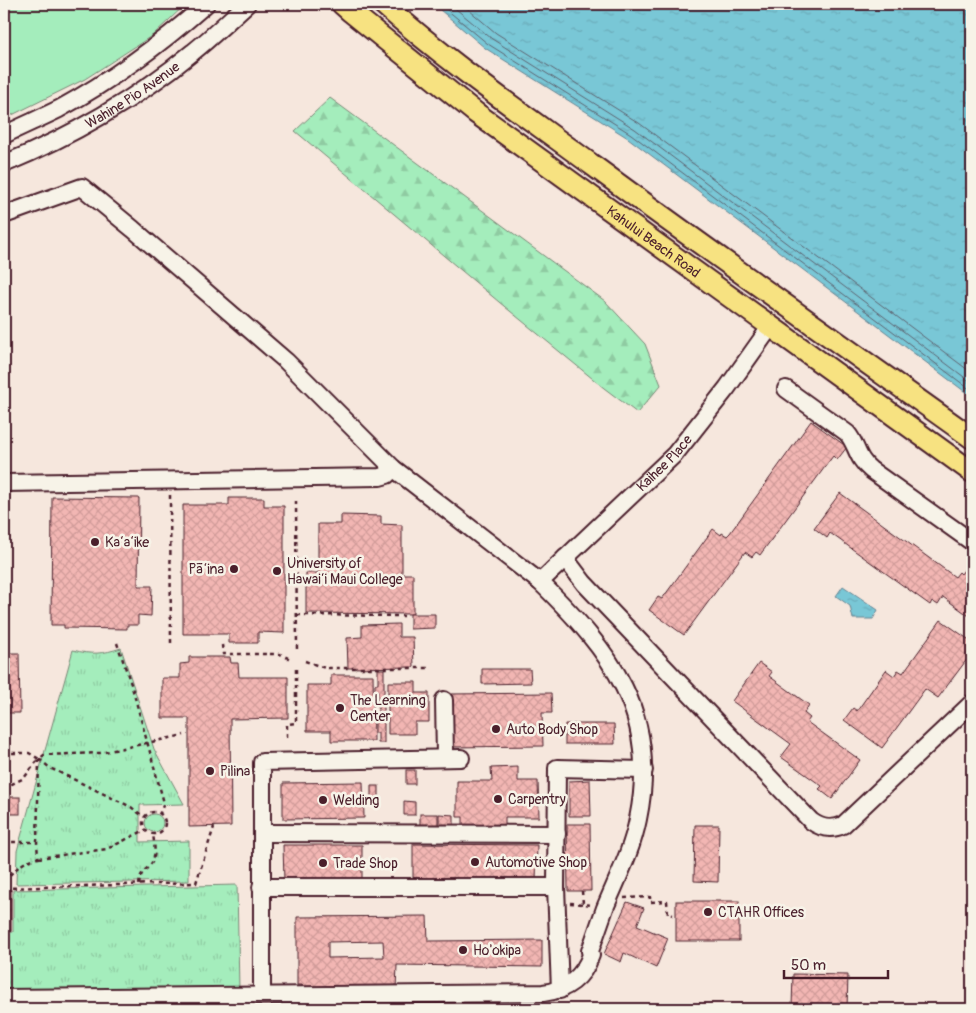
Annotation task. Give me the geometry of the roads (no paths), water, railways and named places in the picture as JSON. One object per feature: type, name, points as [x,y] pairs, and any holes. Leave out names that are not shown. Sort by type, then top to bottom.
[{"type":"main road","points":[[325,4],[347,8]]},
{"type":"main road","name":"Kahului Beach Road","points":[[383,4],[404,23],[494,94],[972,438]]},
{"type":"main road","name":"Kahului Beach Road","points":[[347,8],[476,113],[972,472]]},
{"type":"main road","points":[[772,326],[790,308]]},
{"type":"street","name":"Wahine Pio Avenue","points":[[4,135],[59,109],[118,73],[174,32],[206,4]]},
{"type":"street","name":"Wahine Pio Avenue","points":[[4,164],[72,133],[134,96],[192,53],[247,4]]},
{"type":"street","points":[[4,216],[82,187],[286,361],[393,468],[540,582],[605,654],[619,675],[638,721],[643,746],[644,770],[638,819],[590,951],[589,961],[578,977],[560,990],[543,993],[262,995],[114,1003],[4,998]]},
{"type":"street","name":"Kaihee Place","points":[[540,582],[675,454],[727,388],[772,326]]},
{"type":"street","points":[[786,389],[846,433],[852,440],[860,459],[871,470],[972,542]]},
{"type":"street","points":[[4,483],[380,477],[387,475],[393,468]]},
{"type":"street","points":[[565,558],[584,583],[811,821],[822,827],[835,828],[844,825],[972,703]]},
{"type":"street","points":[[262,995],[262,762],[453,757],[444,700]]},
{"type":"street","points":[[560,990],[556,887],[557,768],[644,770]]},
{"type":"street","points":[[262,833],[557,834]]},
{"type":"street","points":[[261,887],[556,887]]},
{"type":"water","points":[[433,4],[972,4],[972,397],[628,138],[485,48]]},
{"type":"water","points":[[843,586],[878,610],[873,619],[853,619],[850,606],[836,596]]},
{"type":"place","name":"Ka‘a‘ike","points":[[95,542]]},
{"type":"place","name":"Pā‘ina","points":[[234,569]]},
{"type":"place","name":"University of Hawai‘i Maui College","points":[[277,571]]},
{"type":"place","name":"The Learning Center","points":[[340,708]]},
{"type":"place","name":"Auto Body Shop","points":[[496,729]]},
{"type":"place","name":"Pilina","points":[[210,771]]},
{"type":"place","name":"Carpentry","points":[[498,799]]},
{"type":"place","name":"Welding","points":[[323,800]]},
{"type":"place","name":"Automotive Shop","points":[[475,862]]},
{"type":"place","name":"Trade Shop","points":[[323,863]]},
{"type":"place","name":"CTAHR Offices","points":[[708,912]]},
{"type":"place","name":"Ho'okipa","points":[[463,950]]}]
